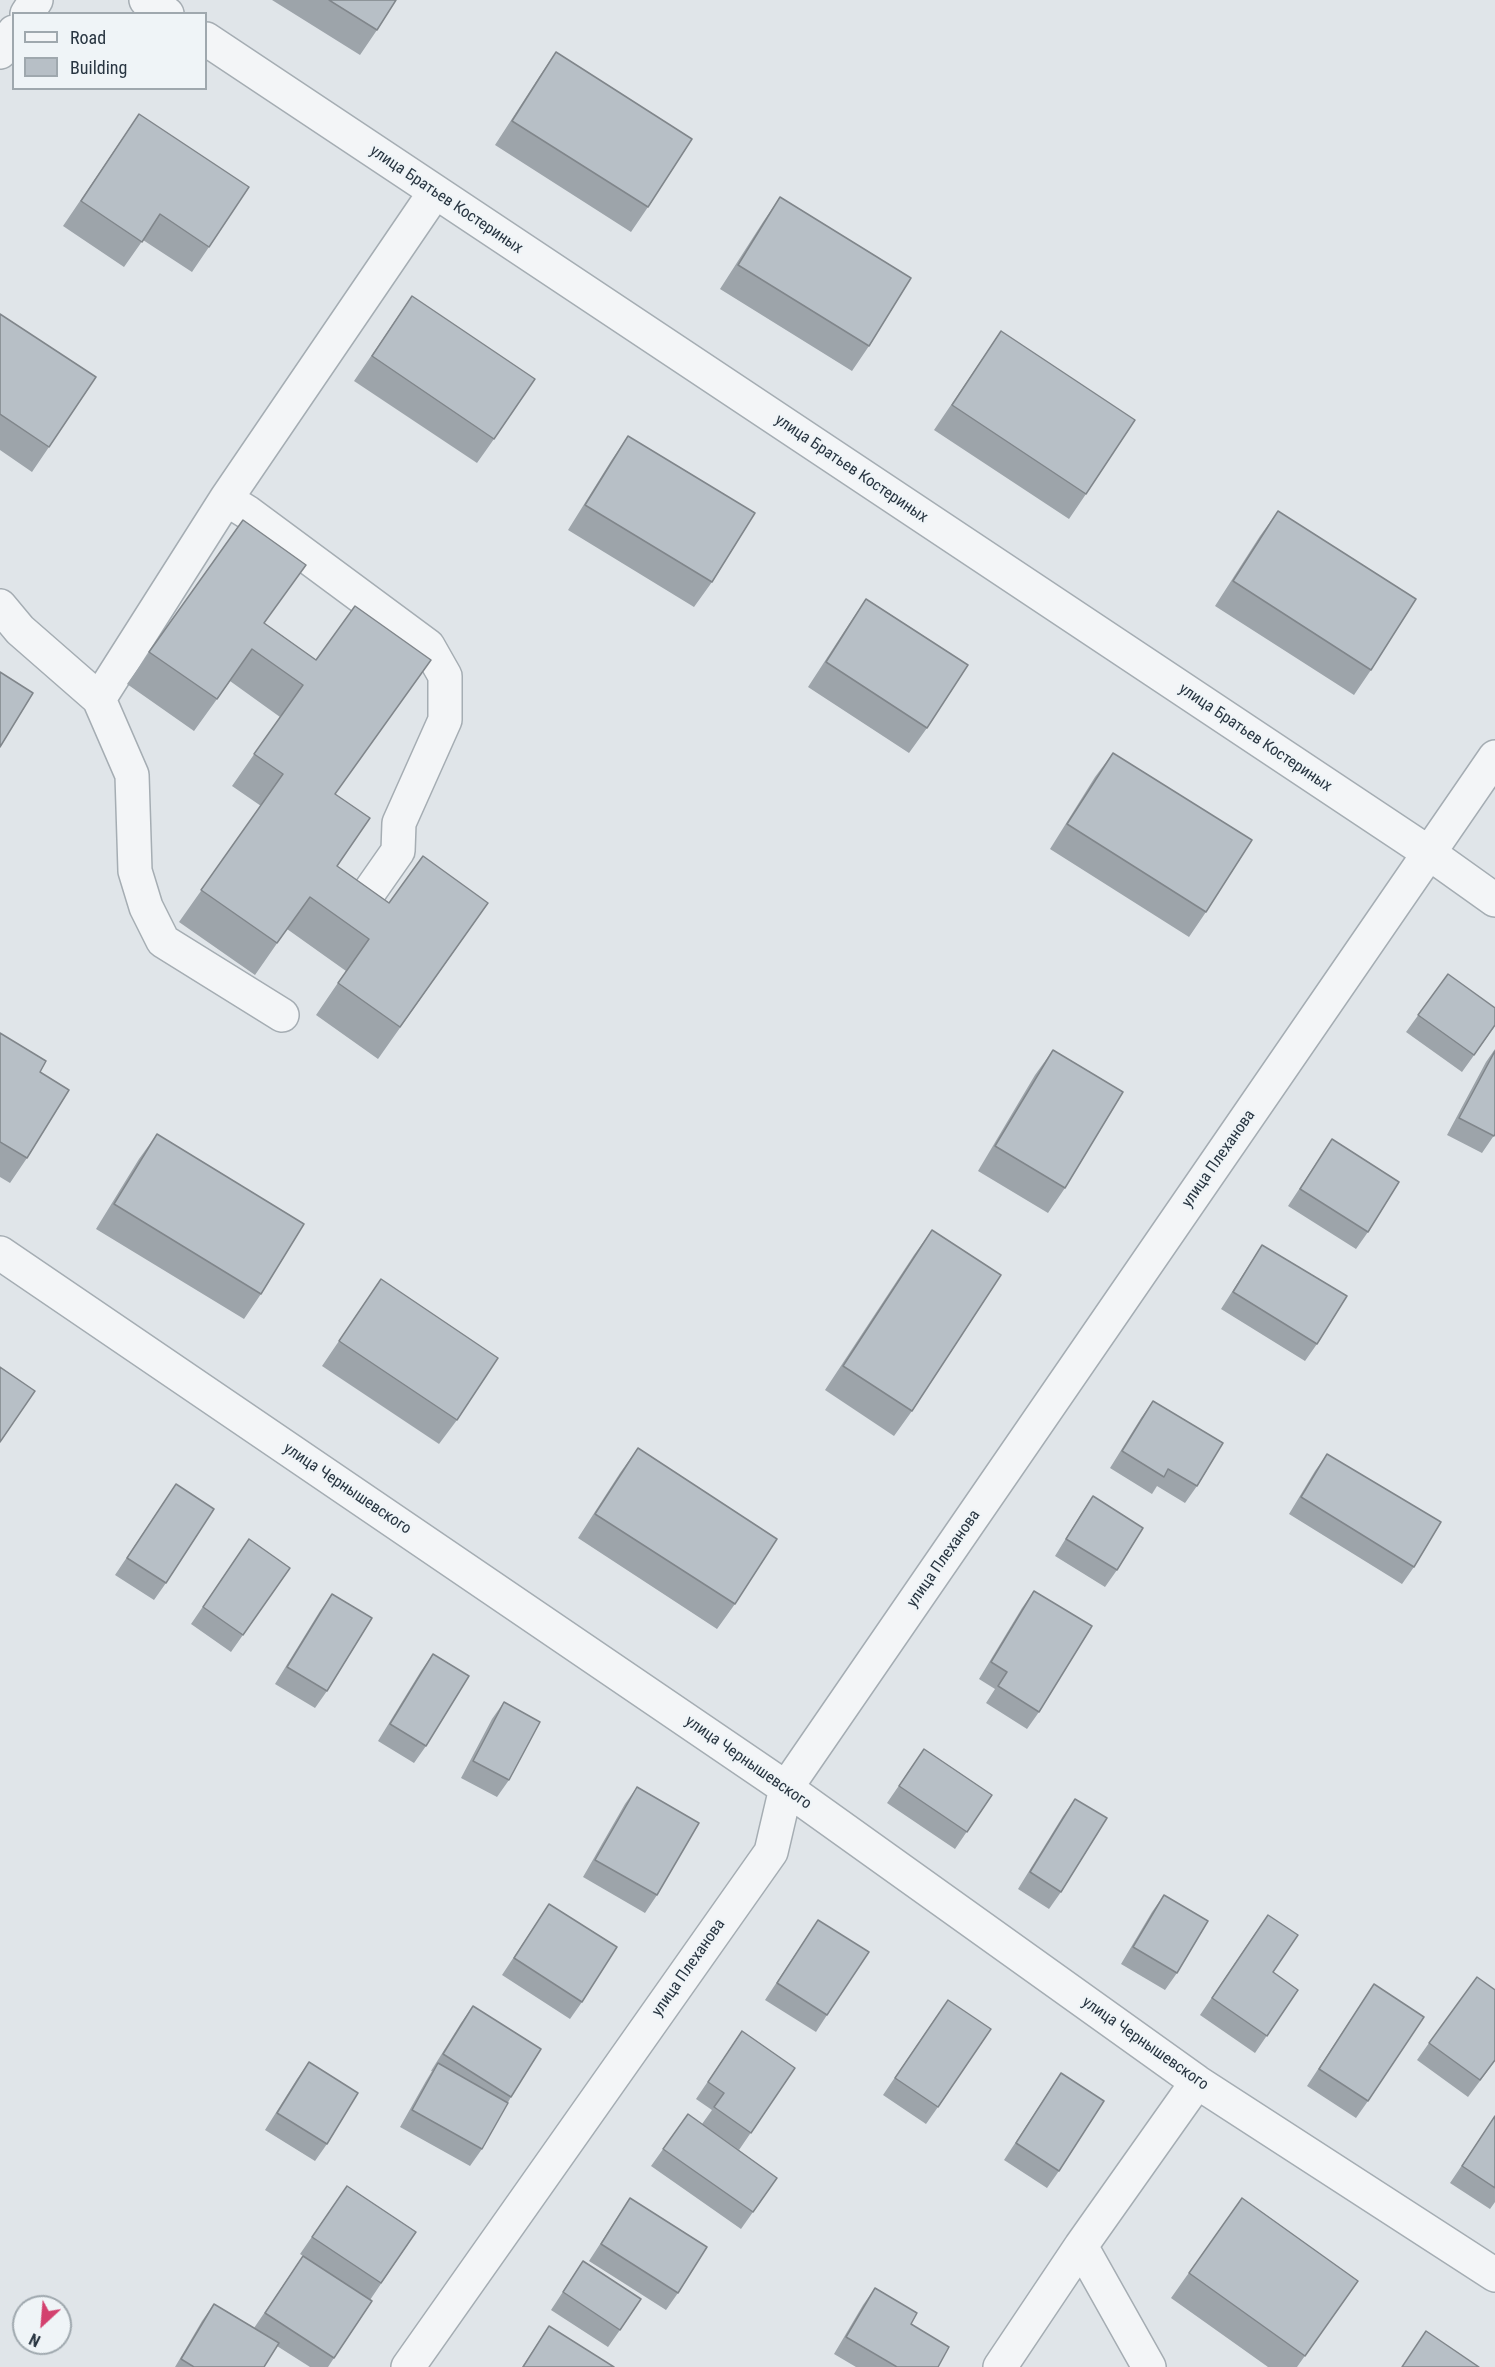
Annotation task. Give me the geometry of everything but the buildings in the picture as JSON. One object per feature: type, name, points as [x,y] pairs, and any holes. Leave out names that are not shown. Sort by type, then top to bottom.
[{"type":"street","points":[[147,0],[164,12]]},
{"type":"street","points":[[0,52],[12,36]]},
{"type":"street","name":"улица Братьев Костериных","points":[[207,40],[1495,900]]},
{"type":"street","points":[[99,699],[226,499],[435,192]]},
{"type":"street","points":[[226,499],[247,512],[428,646],[445,676],[445,720],[399,823],[398,851],[370,891]]},
{"type":"street","points":[[0,606],[20,630],[99,699],[132,775],[135,870],[146,907],[163,941],[282,1015]]},
{"type":"street","name":"улица Плеханова","points":[[408,2367],[771,1852],[786,1788],[1495,757]]},
{"type":"street","name":"улица Чернышевского","points":[[0,1253],[786,1788],[1197,2082],[1495,2275]]},
{"type":"street","points":[[1000,2367],[1081,2246],[1197,2082]]},
{"type":"street","points":[[1081,2246],[1149,2367]]}]
